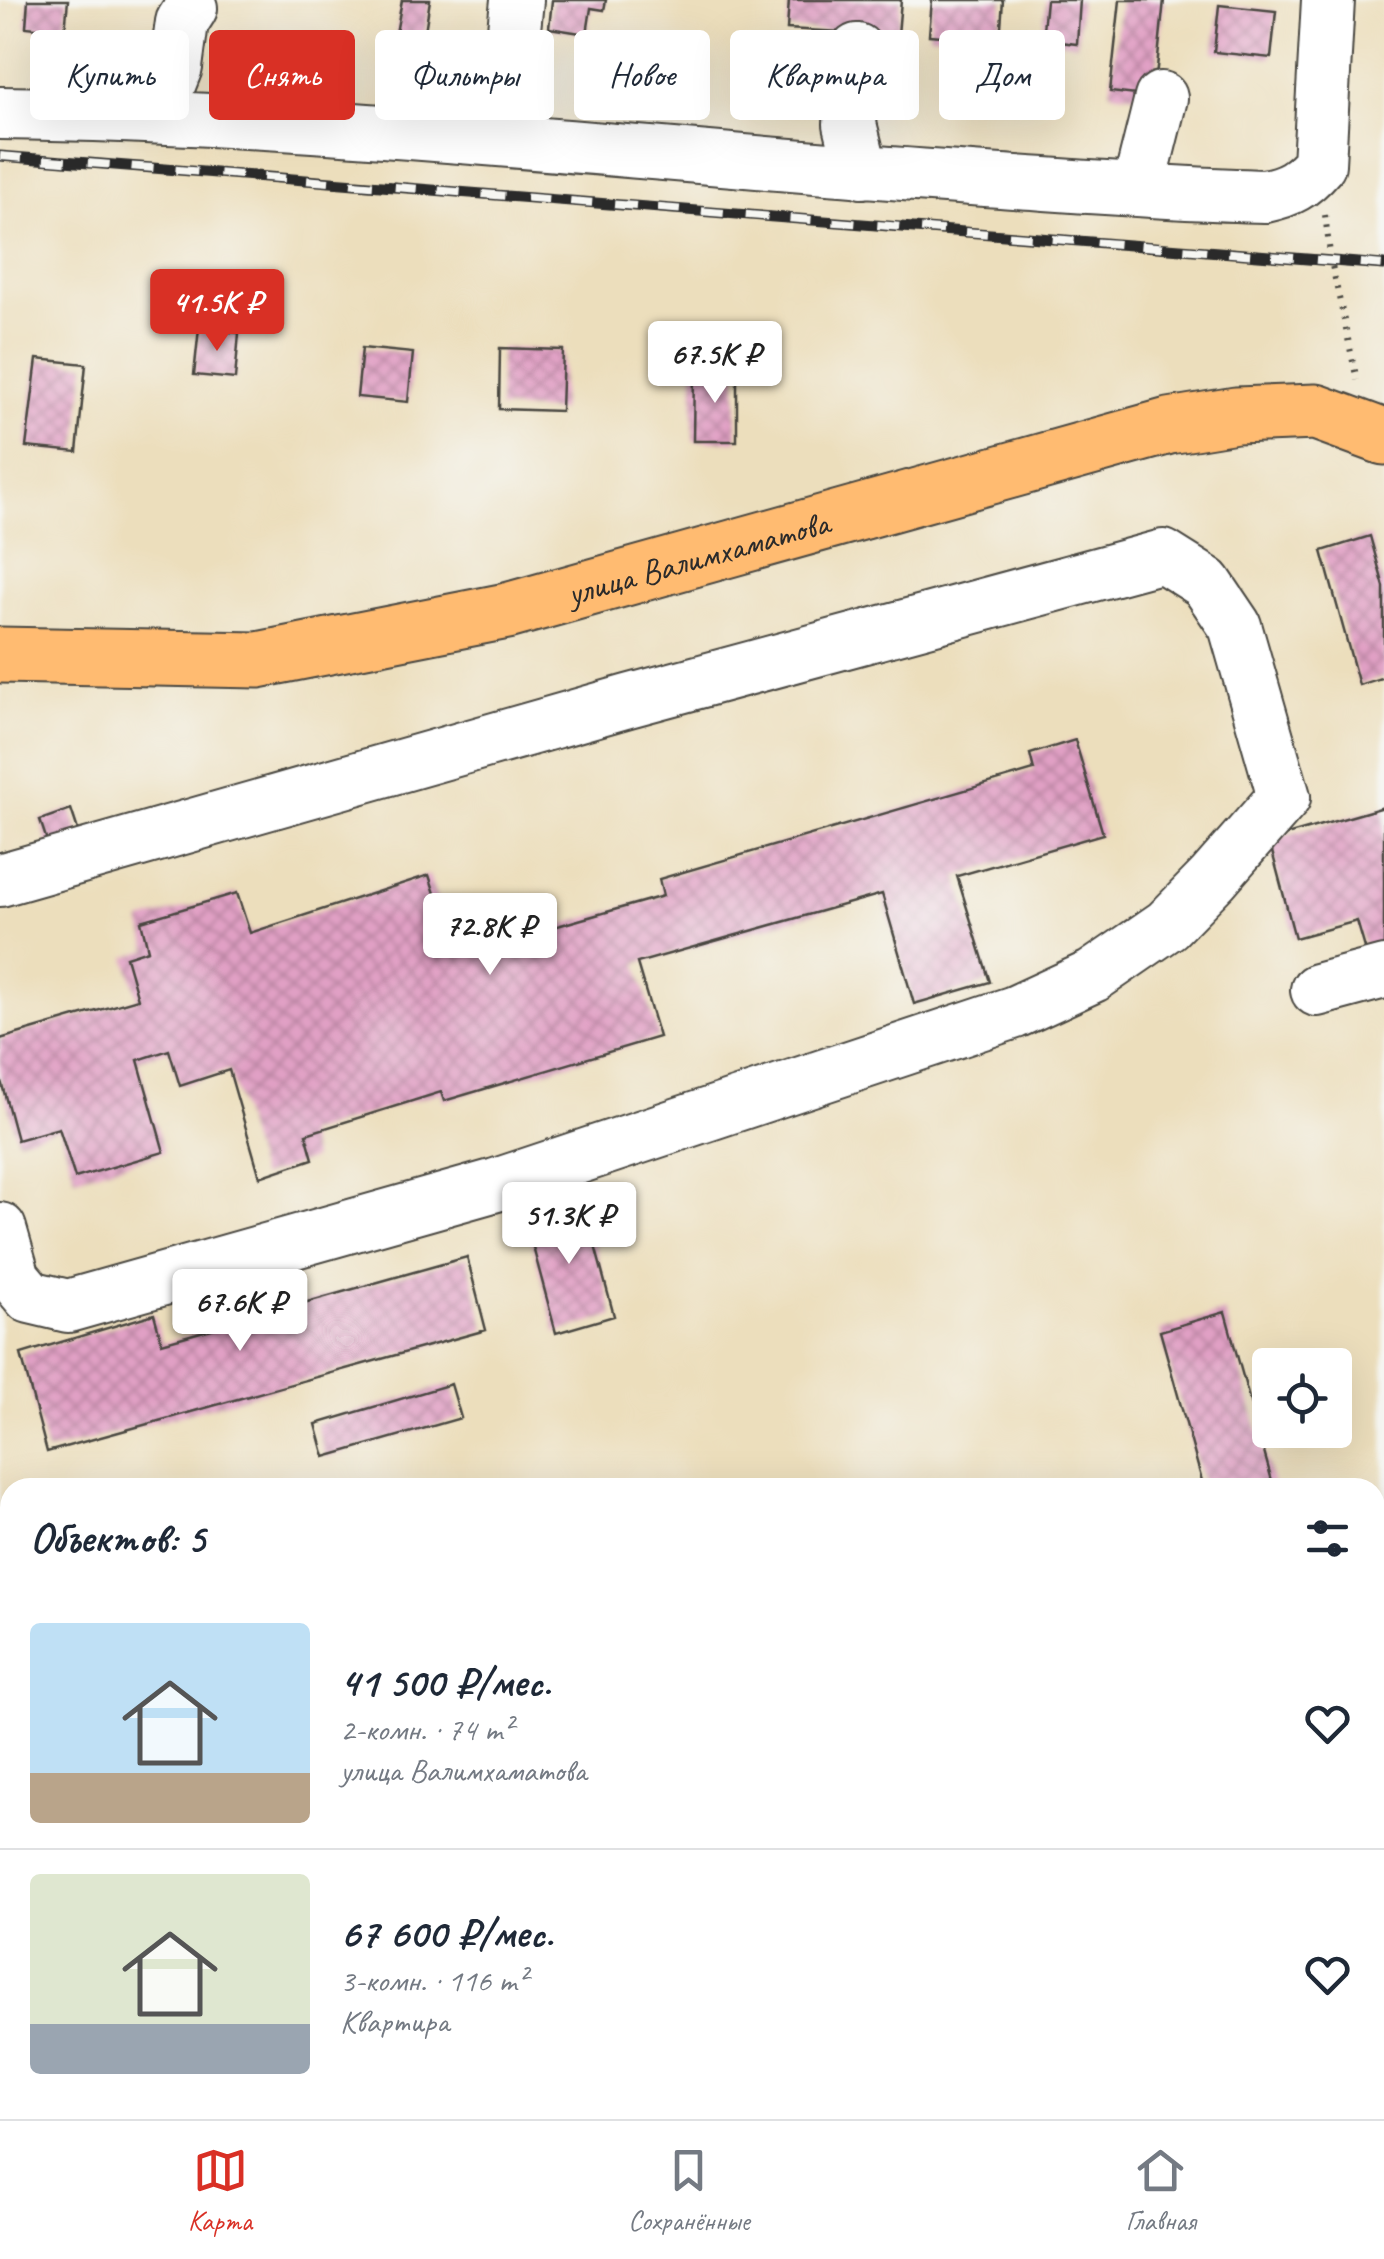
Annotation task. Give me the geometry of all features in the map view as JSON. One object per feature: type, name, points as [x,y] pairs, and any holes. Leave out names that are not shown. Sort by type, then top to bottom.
[{"type":"main road","name":"улица Валимхаматова","points":[[0,655],[258,660],[507,611],[1169,426],[1236,415],[1316,412],[1371,424]]},
{"type":"street","points":[[502,140],[516,0]]},
{"type":"street","points":[[189,117],[862,172],[1265,196],[1287,192],[1304,182],[1319,164],[1328,0]]},
{"type":"street","points":[[181,30],[191,8]]},
{"type":"street","points":[[1138,190],[1161,98]]},
{"type":"street","points":[[0,113],[30,113]]},
{"type":"street","points":[[850,120],[862,172]]},
{"type":"street","points":[[0,880],[628,700],[1163,556],[1206,583],[1235,626],[1284,797],[1214,878],[1167,924],[1093,976],[1015,1012],[873,1060],[496,1185],[68,1306],[30,1297],[14,1278],[0,1228]]},
{"type":"street","points":[[1316,990],[1384,972]]},
{"type":"path","points":[[1319,164],[1331,261],[1359,390],[1371,424]]},
{"type":"building","points":[[28,0],[68,0],[65,30],[26,27]]},
{"type":"building","points":[[402,0],[430,0],[425,30],[397,30]]},
{"type":"building","points":[[552,0],[606,0],[604,10],[591,8],[588,30],[549,28]]},
{"type":"building","points":[[789,0],[901,0],[898,30],[787,29]]},
{"type":"building","points":[[932,0],[1003,0],[1001,30],[939,30],[939,36],[929,35]]},
{"type":"building","points":[[1046,0],[1080,0],[1077,44],[1065,43],[1065,30],[1043,30]]},
{"type":"building","points":[[1120,0],[1164,0],[1154,97],[1110,92]]},
{"type":"building","points":[[1219,5],[1276,11],[1271,58],[1214,52]]},
{"type":"building","points":[[199,328],[239,333],[235,379],[194,375]]},
{"type":"building","points":[[362,348],[413,353],[408,402],[357,397]]},
{"type":"building","points":[[500,348],[563,350],[561,411],[499,409]]},
{"type":"building","points":[[37,359],[86,364],[77,452],[26,447]]},
{"type":"building","points":[[694,370],[737,371],[737,441],[693,441]]},
{"type":"building","points":[[1370,536],[1384,587],[1384,677],[1359,685],[1322,551]]},
{"type":"building","points":[[1075,740],[1103,834],[957,876],[990,982],[914,1004],[882,894],[637,963],[659,1037],[444,1101],[441,1092],[306,1134],[313,1159],[260,1177],[229,1070],[180,1086],[169,1050],[138,1060],[164,1152],[75,1178],[59,1128],[17,1140],[0,1077],[0,1039],[138,999],[126,957],[148,950],[141,921],[237,893],[250,933],[429,875],[455,955],[663,896],[659,879],[1034,770],[1030,754]]},
{"type":"building","points":[[1384,807],[1384,949],[1367,955],[1357,921],[1295,938],[1269,840]]},
{"type":"building","points":[[71,809],[80,836],[49,847],[40,820]]},
{"type":"building","points":[[583,1201],[614,1316],[556,1333],[525,1217]]},
{"type":"building","points":[[467,1257],[486,1330],[47,1452],[21,1354],[154,1314],[162,1343]]},
{"type":"building","points":[[1225,1312],[1252,1409],[1252,1448],[1263,1448],[1271,1478],[1201,1478],[1160,1331]]},
{"type":"building","points":[[451,1384],[461,1418],[325,1457],[316,1424]]},
{"type":"railway","points":[[0,156],[1384,265]]}]
